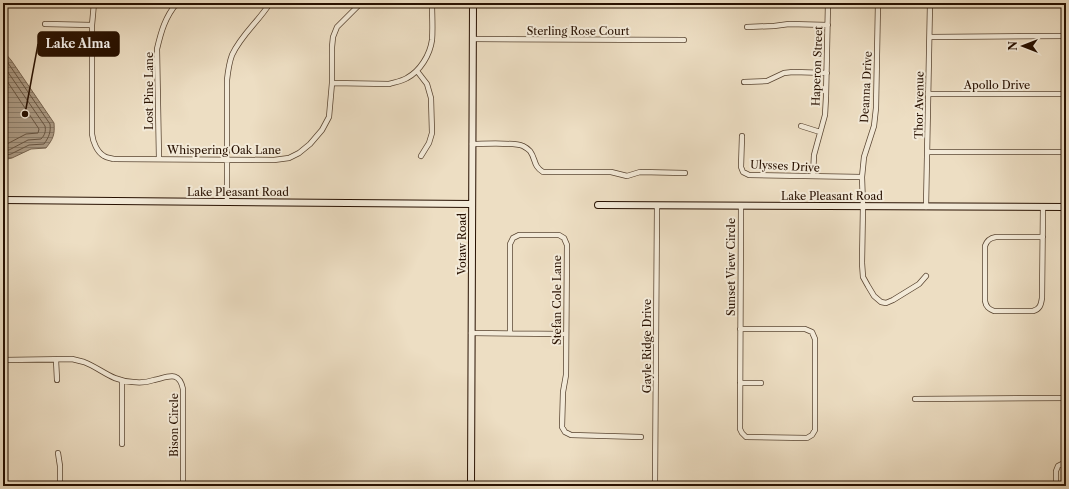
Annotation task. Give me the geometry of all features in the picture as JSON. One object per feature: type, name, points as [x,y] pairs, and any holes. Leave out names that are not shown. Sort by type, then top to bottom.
[{"type":"street","points":[[45,24],[92,25],[94,3]]},
{"type":"street","name":"Lost Pine Lane","points":[[159,159],[157,49],[160,32],[166,18],[177,3]]},
{"type":"street","points":[[227,202],[227,80],[229,66],[232,55],[240,42],[270,3]]},
{"type":"street","name":"Whispering Oak Lane","points":[[92,25],[92,134],[93,142],[104,156],[114,159],[274,160],[289,158],[310,144],[322,130],[329,117],[332,83],[333,37],[337,27],[361,3]]},
{"type":"street","points":[[332,83],[389,84],[408,78],[417,71],[430,51],[432,40],[432,3]]},
{"type":"street","name":"Votaw Road","points":[[471,486],[472,3]]},
{"type":"street","name":"Haperon Street","points":[[813,176],[814,155],[824,115],[826,97],[828,3]]},
{"type":"street","name":"Deanna Drive","points":[[878,3],[876,108],[874,126],[864,157],[862,177],[863,276],[874,296],[886,303],[919,284],[926,276]]},
{"type":"street","name":"Thor Avenue","points":[[926,207],[930,3]]},
{"type":"street","points":[[746,27],[789,24],[828,25]]},
{"type":"street","points":[[930,37],[1066,36]]},
{"type":"street","name":"Sterling Rose Court","points":[[472,40],[684,40]]},
{"type":"street","points":[[417,71],[427,84],[431,98],[432,133],[429,143],[421,156]]},
{"type":"street","points":[[744,82],[767,81],[793,72],[827,73]]},
{"type":"street","name":"Apollo Drive","points":[[928,94],[1066,94]]},
{"type":"street","points":[[801,126],[820,132]]},
{"type":"street","name":"Ulysses Drive","points":[[742,136],[741,167],[743,172],[749,175],[862,177]]},
{"type":"street","points":[[472,144],[516,144],[524,146],[530,151],[535,165],[543,172],[611,172],[627,176],[640,172],[685,172]]},
{"type":"street","points":[[927,152],[1066,152]]},
{"type":"street","name":"Lake Pleasant Road","points":[[3,200],[472,204]]},
{"type":"street","name":"Lake Pleasant Road","points":[[598,205],[1066,207]]},
{"type":"street","name":"Gayle Ridge Drive","points":[[655,486],[657,206]]},
{"type":"street","name":"Sunset View Circle","points":[[740,329],[805,328],[812,332],[815,338],[814,430],[812,435],[807,438],[746,437],[740,429],[740,329],[741,206]]},
{"type":"street","points":[[1043,207],[1043,237],[1042,298],[1041,305],[1038,310],[1033,311],[994,311],[989,309],[985,301],[985,246],[987,241],[991,237],[1043,237]]},
{"type":"street","name":"Stefan Cole Lane","points":[[510,334],[510,244],[513,238],[519,236],[558,235],[564,238],[567,245],[566,375],[563,392],[562,427],[564,432],[571,435],[641,437]]},
{"type":"street","points":[[472,333],[566,334]]},
{"type":"street","name":"Bison Circle","points":[[3,360],[72,359],[83,362],[112,378],[122,381],[143,382],[174,376],[182,383],[183,389],[183,486]]},
{"type":"street","points":[[56,360],[57,380]]},
{"type":"street","points":[[122,381],[122,444]]},
{"type":"street","points":[[740,383],[760,383]]},
{"type":"street","points":[[915,399],[1066,398]]},
{"type":"street","points":[[58,453],[60,466],[60,486]]},
{"type":"street","points":[[1056,486],[1056,471],[1058,466],[1066,463]]},
{"type":"water","points":[[3,51],[11,60],[54,123],[54,134],[46,148],[31,149],[12,158],[3,160]]},
{"type":"place","name":"Lake Alma","points":[[25,114]]}]
